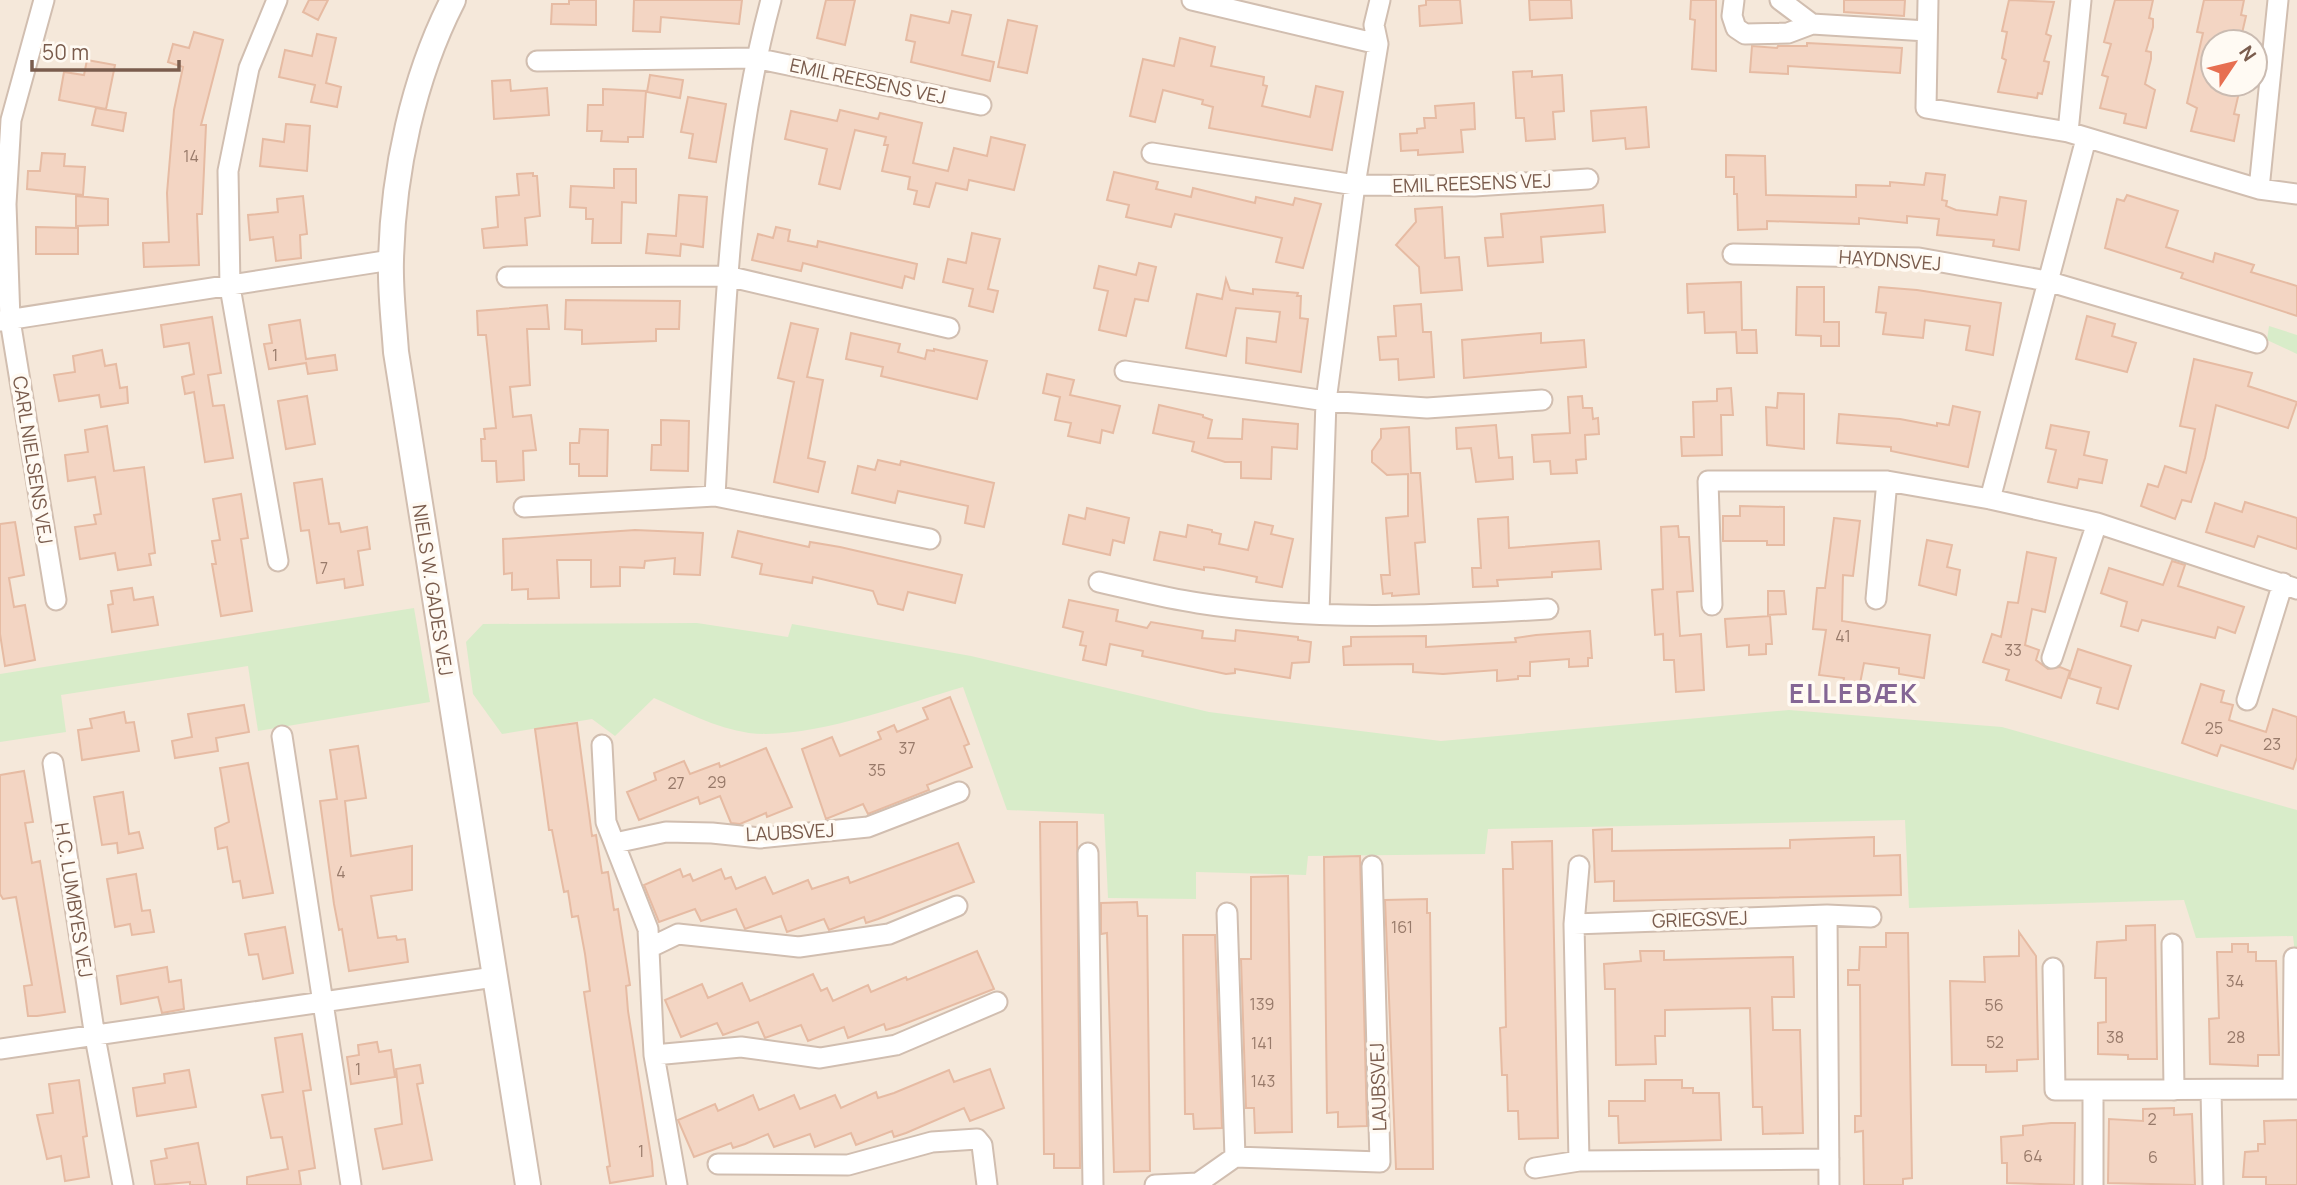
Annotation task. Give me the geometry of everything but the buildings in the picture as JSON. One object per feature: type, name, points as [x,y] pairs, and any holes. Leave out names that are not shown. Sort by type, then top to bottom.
[{"type":"street","name":"CARL NIELSENS VEJ","points":[[44,0],[12,120],[6,204],[5,320],[56,600]]},
{"type":"street","points":[[277,0],[249,68],[228,171],[230,287],[278,561]]},
{"type":"street","name":"NIELS W. GADES VEJ","points":[[453,0],[417,93],[399,168],[391,260],[396,352],[528,1185]]},
{"type":"street","points":[[715,496],[727,276],[755,58],[771,0]]},
{"type":"street","points":[[1192,0],[1253,7],[1378,44]]},
{"type":"street","points":[[1319,614],[1326,401],[1355,185],[1378,44],[1374,25],[1380,0]]},
{"type":"street","points":[[1734,0],[1732,16],[1736,28],[1745,34],[1788,33],[1812,24],[1927,31]]},
{"type":"street","points":[[1780,0],[1812,24]]},
{"type":"street","points":[[1928,0],[1926,108],[2077,135],[2259,189],[2297,194]]},
{"type":"street","points":[[1990,499],[2047,281],[2077,135],[2081,0]]},
{"type":"street","points":[[2259,189],[2278,0]]},
{"type":"street","name":"EMIL REESENS VEJ","points":[[537,61],[755,58],[981,105]]},
{"type":"street","name":"EMIL REESENS VEJ","points":[[1152,153],[1355,185],[1474,186],[1588,179]]},
{"type":"street","name":"HAYDNSVEJ","points":[[1732,254],[1919,258],[2047,281],[2257,343]]},
{"type":"street","points":[[5,320],[391,260]]},
{"type":"street","points":[[507,277],[727,276],[949,328]]},
{"type":"street","points":[[1125,371],[1326,401],[1427,408],[1542,400]]},
{"type":"street","points":[[1712,605],[1708,481],[1887,481],[1990,499],[2097,523],[2290,586],[2247,700]]},
{"type":"street","points":[[1875,599],[1887,481]]},
{"type":"street","points":[[524,507],[715,496],[930,539]]},
{"type":"street","points":[[2052,658],[2097,523]]},
{"type":"street","points":[[1099,582],[1197,603],[1319,614],[1432,616],[1548,609]]},
{"type":"street","points":[[282,736],[321,1004],[351,1185]]},
{"type":"street","points":[[601,745],[606,822],[648,929],[654,1055],[677,1185]]},
{"type":"street","name":"H.C. LUMBYES VEJ","points":[[53,763],[95,1037],[123,1185]]},
{"type":"street","name":"LAUBSVEJ","points":[[615,843],[666,832],[760,838],[868,827],[959,792]]},
{"type":"street","points":[[1087,853],[1093,1185]]},
{"type":"street","name":"LAUBSVEJ","points":[[1235,1157],[1380,1162],[1371,866]]},
{"type":"street","points":[[1579,866],[1574,924],[1579,1161]]},
{"type":"street","points":[[649,948],[678,934],[799,947],[889,933],[957,906]]},
{"type":"street","points":[[1155,1185],[1198,1183],[1235,1157],[1227,913]]},
{"type":"street","points":[[1827,915],[1829,1185]]},
{"type":"street","name":"GRIEGSVEJ","points":[[1574,924],[1827,915],[1871,917]]},
{"type":"street","points":[[2172,944],[2174,1090]]},
{"type":"street","points":[[2053,968],[2055,1090],[2295,1089],[2294,958]]},
{"type":"street","points":[[0,1049],[494,977]]},
{"type":"street","points":[[654,1055],[740,1047],[820,1058],[896,1045],[997,1002]]},
{"type":"street","points":[[2093,1090],[2093,1185]]},
{"type":"street","points":[[2211,1090],[2213,1185]]},
{"type":"street","points":[[718,1164],[848,1165],[932,1142],[977,1139],[982,1145],[986,1185]]},
{"type":"street","points":[[1535,1168],[1579,1161],[1829,1159]]},
{"type":"shaded area","points":[[0,0],[2297,0],[2297,1185],[0,1185]]},
{"type":"green space","points":[[2269,326],[2297,335],[2297,354],[2267,340]]},
{"type":"green space","points":[[414,608],[430,702],[258,731],[248,666],[61,695],[66,732],[0,742],[0,674]]},
{"type":"green space","points":[[697,623],[788,637],[792,624],[971,656],[1209,712],[1441,741],[1789,710],[2002,727],[2297,810],[2297,971],[2293,936],[2196,938],[2184,900],[1909,908],[1905,820],[1488,829],[1485,854],[1308,856],[1306,875],[1196,872],[1196,899],[1108,898],[1104,814],[1007,810],[963,687],[857,719],[773,734],[749,733],[724,727],[654,698],[615,736],[592,719],[502,734],[473,694],[466,642],[483,624]]},
{"type":"district","name":"ELLEBÆK","points":[[1854,694]]}]
